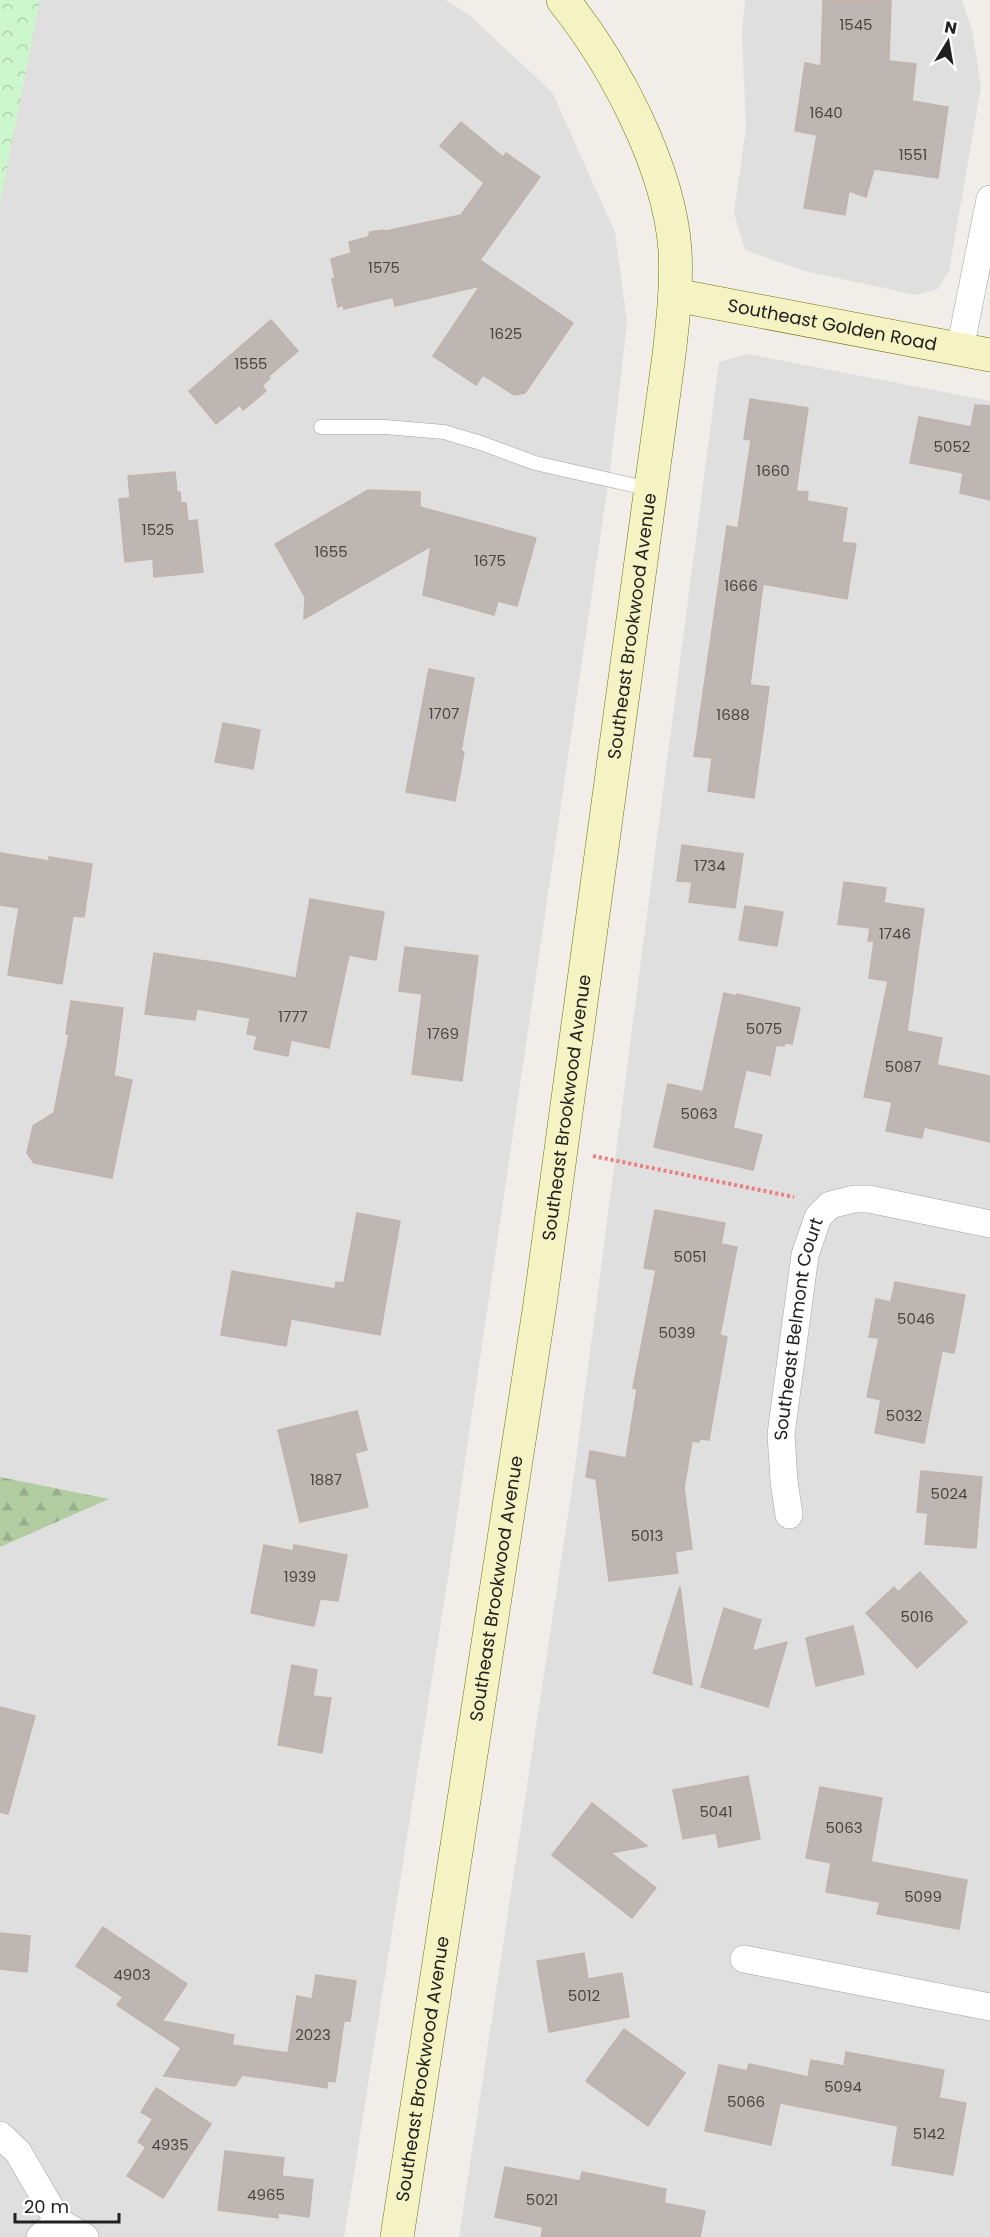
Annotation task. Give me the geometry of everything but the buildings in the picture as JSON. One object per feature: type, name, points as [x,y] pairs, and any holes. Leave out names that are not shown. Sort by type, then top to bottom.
[{"type":"main road","name":"Southeast Brookwood Avenue","points":[[397,2237],[505,1544],[561,1149],[669,355],[675,295],[675,251],[672,226],[653,159],[640,126],[599,51],[563,0]]},
{"type":"main road","name":"Southeast Golden Road","points":[[675,295],[975,352]]},
{"type":"street","points":[[975,352],[990,199]]},
{"type":"street","name":"Southeast Belmont Court","points":[[789,1515],[781,1434],[803,1266],[818,1217],[830,1205],[854,1199],[869,1199],[990,1224]]},
{"type":"street","points":[[744,1959],[990,2007]]},
{"type":"street","points":[[0,2134],[18,2152],[49,2229],[85,2237]]},
{"type":"lane","points":[[321,428],[385,427],[444,432],[545,465],[650,489]]},
{"type":"path","points":[[561,1149],[830,1205]]},
{"type":"shaded area","points":[[17,0],[445,0],[469,15],[552,92],[615,232],[627,322],[611,463],[450,1564],[344,2237],[0,2237],[0,1547],[108,1499],[0,1477],[0,41]]},
{"type":"shaded area","points":[[745,0],[962,0],[972,30],[981,87],[949,271],[938,289],[916,295],[804,271],[745,250],[734,213],[746,128],[742,33]]},
{"type":"shaded area","points":[[748,354],[990,401],[990,2237],[459,2237],[574,1475],[719,362]]},
{"type":"green space","points":[[0,0],[40,0],[0,203]]},
{"type":"green space","points":[[0,1477],[109,1499],[0,1547]]}]
